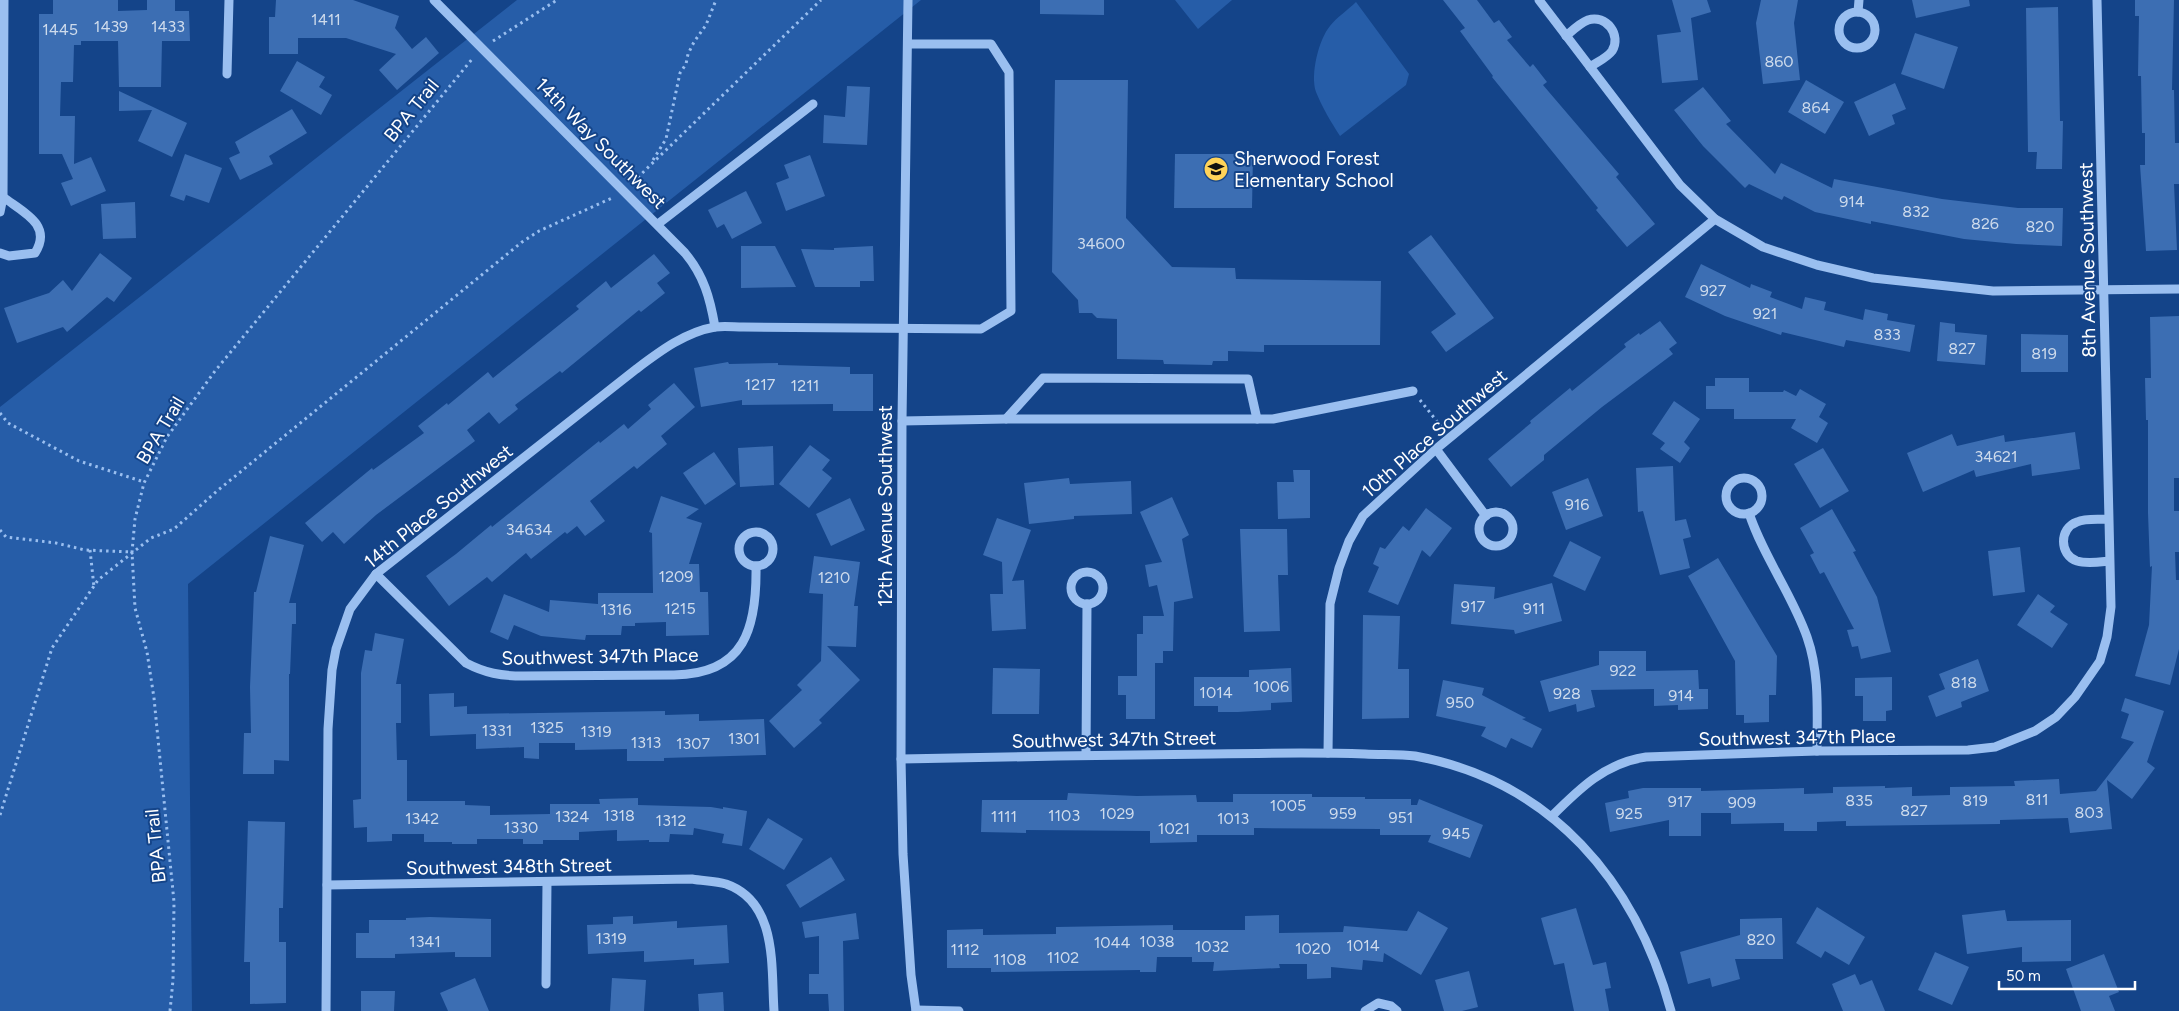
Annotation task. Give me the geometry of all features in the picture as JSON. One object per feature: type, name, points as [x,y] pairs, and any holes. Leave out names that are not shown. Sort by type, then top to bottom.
[{"type":"street","points":[[0,212],[3,197],[4,0]]},
{"type":"street","points":[[227,74],[229,0]]},
{"type":"street","name":"14th Way Southwest","points":[[434,0],[625,190],[690,258],[702,276],[711,301],[715,327]]},
{"type":"street","name":"12th Avenue Southwest","points":[[908,0],[902,421],[901,759],[903,854],[911,975],[916,1011]]},
{"type":"street","points":[[1539,0],[1680,185],[1714,219],[1764,247],[1817,265],[1873,278],[1993,291],[2179,289]]},
{"type":"street","points":[[1858,12],[1859,0]]},
{"type":"street","name":"8th Avenue Southwest","points":[[2056,717],[2086,683],[2100,662],[2107,637],[2111,607],[2097,0]]},
{"type":"street","points":[[1858,12],[1871,18],[1875,31],[1873,38],[1868,44],[1855,48],[1843,41],[1839,28],[1845,16],[1858,12]]},
{"type":"street","points":[[1566,36],[1583,23],[1596,19],[1609,24],[1613,30],[1615,44],[1612,50],[1590,66]]},
{"type":"street","name":"14th Place Southwest","points":[[326,1011],[328,728],[332,670],[338,641],[350,609],[376,574],[635,370],[679,340],[695,333],[715,327],[981,329],[1011,311],[1009,72],[991,44],[908,44]]},
{"type":"street","points":[[658,224],[814,104]]},
{"type":"street","points":[[0,253],[9,256],[34,253],[40,244],[38,224],[3,197]]},
{"type":"street","name":"10th Place Southwest","points":[[1328,753],[1330,604],[1339,568],[1349,541],[1363,516],[1450,437],[1714,219]]},
{"type":"street","points":[[1006,418],[1043,378],[1248,379],[1257,418]]},
{"type":"street","points":[[902,421],[1006,418],[1272,419],[1412,391]]},
{"type":"street","points":[[1436,449],[1486,516]]},
{"type":"street","points":[[1738,479],[1749,479],[1758,485],[1761,490],[1761,501],[1758,506],[1749,512],[1737,512],[1728,504],[1726,498],[1729,486],[1738,479]]},
{"type":"street","points":[[1749,512],[1808,639],[1816,673],[1817,751]]},
{"type":"street","points":[[2108,520],[2084,520],[2070,525],[2066,531],[2063,545],[2066,552],[2077,561],[2109,561]]},
{"type":"street","name":"Southwest 347th Place","points":[[376,574],[466,663],[481,671],[501,676],[687,675],[712,670],[724,663],[743,642],[754,613],[757,595],[756,566]]},
{"type":"street","points":[[1086,755],[1087,604]]},
{"type":"street","name":"Southwest 347th Place","points":[[1552,816],[1596,775],[1630,759],[1817,751],[1968,750],[1995,747],[2035,731],[2056,717]]},
{"type":"street","name":"Southwest 347th Street","points":[[901,759],[1328,753],[1413,756],[1451,765],[1488,779],[1520,795],[1552,816],[1575,837],[1599,865],[1635,917],[1653,957],[1671,1011]]},
{"type":"street","name":"Southwest 348th Street","points":[[327,885],[692,879],[726,884],[743,893],[758,907],[770,941],[774,1011]]},
{"type":"street","points":[[546,984],[547,882]]},
{"type":"street","points":[[1365,1011],[1371,1006],[1384,1003],[1397,1011]]},
{"type":"street","points":[[916,1011],[959,1011]]},
{"type":"path","name":"BPA Trail","points":[[170,1011],[173,980],[174,902],[154,698],[147,652],[136,608],[132,552],[135,518],[144,483],[167,437],[215,371],[461,71],[483,47],[557,0]]},
{"type":"path","points":[[650,165],[666,139],[680,72],[686,64],[688,54],[694,42],[706,25],[716,0]]},
{"type":"path","points":[[0,815],[52,648],[98,580],[151,538],[174,528],[193,513],[217,491],[522,242],[539,231],[604,202],[625,190],[821,0]]},
{"type":"path","points":[[1412,391],[1450,437]]},
{"type":"path","points":[[0,413],[8,423],[79,461],[144,483]]},
{"type":"path","points":[[0,530],[6,537],[56,543],[90,550],[132,552]]},
{"type":"path","points":[[90,550],[94,586]]},
{"type":"shaded area","points":[[517,0],[921,0],[188,584],[192,1011],[0,1011],[0,407]]},
{"type":"shaded area","points":[[1175,0],[1232,0],[1198,29]]},
{"type":"shaded area","points":[[1356,2],[1409,74],[1406,85],[1340,136],[1316,92],[1314,85],[1315,67],[1319,48],[1326,32]]},
{"type":"building","points":[[53,0],[118,0],[118,11],[147,10],[147,0],[175,0],[175,11],[189,11],[190,41],[162,41],[161,87],[119,87],[118,41],[81,41],[81,45],[74,45],[73,82],[61,82],[60,116],[75,116],[74,164],[91,157],[106,191],[71,206],[61,183],[73,179],[62,154],[39,154],[39,14],[53,14]]},
{"type":"building","points":[[276,0],[353,0],[399,16],[395,28],[412,49],[426,37],[439,53],[397,90],[379,70],[396,54],[346,38],[298,38],[298,54],[269,54],[269,17],[275,17]]},
{"type":"building","points":[[1040,0],[1104,0],[1104,15],[1040,14]]},
{"type":"building","points":[[1443,0],[1477,0],[1494,23],[1499,20],[1512,37],[1507,40],[1530,67],[1533,64],[1547,82],[1543,85],[1619,174],[1616,177],[1655,224],[1627,247],[1596,210],[1598,208],[1492,77],[1460,31],[1465,28]]},
{"type":"building","points":[[1672,0],[1707,0],[1711,12],[1691,18],[1698,80],[1662,83],[1657,35],[1681,32]]},
{"type":"building","points":[[1761,0],[1798,0],[1794,23],[1800,80],[1763,84],[1756,23]]},
{"type":"building","points":[[1912,0],[1969,0],[1970,6],[1916,18]]},
{"type":"building","points":[[2135,0],[2174,0],[2172,90],[2174,90],[2175,143],[2179,143],[2179,184],[2174,184],[2177,250],[2146,251],[2140,165],[2145,165],[2145,133],[2142,133],[2141,76],[2138,76],[2139,16],[2135,16]]},
{"type":"building","points":[[2058,7],[2060,121],[2063,121],[2062,169],[2036,169],[2037,152],[2028,152],[2026,8]]},
{"type":"building","points":[[1915,33],[1958,47],[1944,89],[1901,74]]},
{"type":"building","points":[[297,61],[325,77],[319,87],[332,95],[321,115],[280,91]]},
{"type":"building","points":[[1055,80],[1128,80],[1126,218],[1172,267],[1235,268],[1236,279],[1381,281],[1380,345],[1264,345],[1264,352],[1228,351],[1228,361],[1213,361],[1212,365],[1164,364],[1163,360],[1117,359],[1117,319],[1097,318],[1092,313],[1079,313],[1078,300],[1052,272]]},
{"type":"building","points":[[1806,80],[1844,102],[1825,134],[1788,112]]},
{"type":"building","points":[[1895,83],[1906,109],[1892,115],[1895,124],[1869,136],[1854,102]]},
{"type":"building","points":[[847,86],[870,87],[867,145],[823,143],[824,115],[845,117]]},
{"type":"building","points":[[1703,87],[1731,121],[1726,124],[1775,174],[1781,163],[1832,188],[1834,179],[1942,199],[2018,208],[2063,208],[2062,246],[1964,239],[1871,221],[1871,224],[1815,212],[1784,196],[1782,200],[1749,184],[1745,188],[1703,146],[1674,110]]},
{"type":"building","points":[[119,91],[187,123],[172,157],[138,141],[152,110],[119,111]]},
{"type":"building","points":[[292,109],[307,133],[269,156],[273,164],[240,180],[229,158],[240,153],[235,142]]},
{"type":"building","points":[[185,154],[222,168],[209,203],[186,195],[184,201],[170,196]]},
{"type":"building","points":[[1175,154],[1253,154],[1252,208],[1174,208]]},
{"type":"building","points":[[810,155],[825,196],[786,211],[776,183],[789,178],[784,165]]},
{"type":"building","points":[[746,191],[762,223],[732,239],[724,224],[717,228],[708,210]]},
{"type":"building","points":[[135,202],[136,238],[103,239],[101,204]]},
{"type":"building","points":[[1431,235],[1494,318],[1446,352],[1431,332],[1456,314],[1408,252]]},
{"type":"building","points":[[741,246],[775,246],[796,287],[741,288]]},
{"type":"building","points":[[873,246],[874,281],[860,281],[860,287],[815,287],[801,249],[834,250],[834,248]]},
{"type":"building","points":[[100,253],[132,278],[114,302],[107,297],[67,332],[63,327],[17,343],[4,308],[49,293],[63,280],[72,291]]},
{"type":"building","points":[[654,254],[670,273],[657,283],[665,293],[641,312],[639,310],[562,373],[560,371],[515,405],[518,409],[499,424],[489,412],[467,430],[475,441],[376,515],[344,544],[333,532],[322,542],[305,523],[372,468],[373,470],[424,433],[418,426],[447,403],[448,405],[488,372],[493,378],[579,309],[576,306],[606,281],[611,288]]},
{"type":"building","points":[[1701,264],[1750,288],[1751,284],[1772,292],[1770,297],[1802,309],[1805,297],[1826,302],[1824,310],[1863,320],[1865,309],[1888,314],[1887,320],[1915,325],[1910,352],[1846,340],[1844,347],[1782,332],[1781,335],[1725,316],[1685,297]]},
{"type":"building","points":[[2179,316],[2179,478],[2174,478],[2174,511],[2179,511],[2179,552],[2175,552],[2176,580],[2179,580],[2179,649],[2170,685],[2135,676],[2149,625],[2152,566],[2150,567],[2148,420],[2146,420],[2145,378],[2151,378],[2150,317]]},
{"type":"building","points":[[1660,321],[1677,343],[1669,349],[1673,354],[1602,407],[1544,455],[1544,460],[1511,487],[1488,459],[1570,388],[1572,391],[1626,347],[1624,344]]},
{"type":"building","points":[[1940,322],[1955,324],[1955,332],[1987,335],[1985,365],[1937,361]]},
{"type":"building","points":[[2021,334],[2068,335],[2068,372],[2021,372]]},
{"type":"building","points":[[728,362],[729,364],[778,363],[778,365],[850,367],[850,374],[873,374],[873,411],[833,411],[833,404],[742,405],[742,400],[701,407],[694,368]]},
{"type":"building","points":[[1715,378],[1749,378],[1749,392],[1783,392],[1784,390],[1796,396],[1800,389],[1826,404],[1819,417],[1828,423],[1817,443],[1791,428],[1796,419],[1734,419],[1734,409],[1706,409],[1706,386],[1715,386]]},
{"type":"building","points":[[674,383],[695,407],[661,436],[667,444],[637,469],[634,466],[590,501],[605,521],[585,536],[577,526],[567,534],[565,532],[531,559],[526,553],[492,582],[487,577],[449,606],[426,576],[491,525],[492,527],[599,441],[600,443],[624,424],[628,429],[651,409],[648,405]]},
{"type":"building","points":[[1674,401],[1700,419],[1684,442],[1690,448],[1680,463],[1660,449],[1665,443],[1652,434]]},
{"type":"building","points":[[2075,432],[2080,469],[2032,476],[2031,464],[1976,477],[1974,470],[1923,492],[1907,453],[1952,434],[1957,446],[2004,435],[2005,442]]},
{"type":"building","points":[[810,445],[830,460],[822,470],[832,478],[809,508],[779,484]]},
{"type":"building","points":[[773,446],[774,485],[740,487],[738,448]]},
{"type":"building","points":[[1823,448],[1849,491],[1820,508],[1794,464]]},
{"type":"building","points":[[714,452],[736,484],[705,505],[683,473]]},
{"type":"building","points":[[1673,466],[1675,521],[1686,519],[1691,537],[1683,539],[1690,568],[1660,575],[1643,511],[1638,512],[1636,468]]},
{"type":"building","points":[[1293,470],[1310,470],[1310,518],[1278,519],[1277,482],[1294,482]]},
{"type":"building","points":[[1069,478],[1070,484],[1131,481],[1132,514],[1074,516],[1074,519],[1029,524],[1024,483]]},
{"type":"building","points":[[1588,478],[1603,516],[1566,530],[1552,492]]},
{"type":"building","points":[[661,496],[699,509],[686,518],[702,523],[689,564],[699,564],[700,592],[708,592],[709,635],[666,636],[666,622],[635,623],[635,626],[622,626],[621,635],[586,635],[585,640],[541,636],[514,625],[508,640],[490,632],[504,594],[549,612],[550,600],[598,604],[598,593],[653,593],[652,533],[649,532]]},
{"type":"building","points":[[1172,497],[1189,535],[1182,539],[1193,598],[1174,602],[1173,651],[1163,651],[1163,663],[1155,663],[1155,719],[1126,719],[1126,695],[1118,695],[1118,676],[1137,676],[1137,634],[1143,634],[1143,616],[1164,616],[1157,585],[1149,587],[1145,565],[1162,562],[1140,512]]},
{"type":"building","points":[[850,498],[865,530],[831,546],[816,514]]},
{"type":"building","points":[[1426,508],[1452,528],[1430,557],[1422,550],[1398,605],[1368,592],[1379,567],[1373,564],[1380,547],[1385,549],[1403,526],[1409,531]]},
{"type":"building","points":[[1832,509],[1856,551],[1853,552],[1877,597],[1891,652],[1861,659],[1858,646],[1852,647],[1847,630],[1854,629],[1824,572],[1820,574],[1810,555],[1814,553],[1800,528]]},
{"type":"building","points":[[997,518],[1031,530],[1012,581],[1024,580],[1026,629],[992,631],[990,594],[1003,594],[1002,562],[983,555]]},
{"type":"building","points":[[1240,529],[1287,529],[1288,575],[1278,575],[1280,631],[1244,632]]},
{"type":"building","points":[[270,536],[304,545],[289,603],[296,603],[296,624],[292,624],[289,674],[289,761],[274,760],[274,774],[243,774],[244,733],[251,733],[250,687],[254,592],[256,592]]},
{"type":"building","points":[[1570,541],[1601,557],[1585,591],[1553,576]]},
{"type":"building","points":[[2020,547],[2025,592],[1993,596],[1988,551]]},
{"type":"building","points":[[814,556],[860,562],[854,606],[858,606],[856,647],[827,646],[860,680],[819,720],[822,723],[794,748],[769,721],[802,690],[797,685],[821,661],[823,594],[809,593]]},
{"type":"building","points":[[1718,558],[1777,656],[1776,695],[1769,695],[1769,722],[1744,723],[1744,715],[1736,715],[1735,661],[1688,576]]},
{"type":"building","points":[[1552,583],[1562,621],[1515,634],[1514,630],[1451,624],[1454,584],[1495,587],[1494,599]]},
{"type":"building","points":[[2038,594],[2055,606],[2050,612],[2068,624],[2052,648],[2017,625]]},
{"type":"building","points":[[1363,615],[1400,616],[1398,669],[1409,669],[1409,718],[1362,719]]},
{"type":"building","points":[[375,633],[404,639],[396,684],[401,684],[401,723],[396,723],[397,760],[407,760],[407,801],[465,801],[465,805],[490,806],[490,815],[550,814],[550,804],[600,804],[599,799],[638,798],[638,805],[723,809],[723,807],[747,811],[742,846],[722,843],[724,834],[694,828],[693,835],[670,834],[669,842],[649,842],[649,840],[617,841],[617,830],[579,832],[579,840],[543,840],[543,844],[523,844],[523,839],[477,839],[477,844],[424,842],[424,834],[392,834],[392,841],[367,842],[367,827],[354,828],[353,800],[361,799],[361,673],[365,650],[372,651]]},
{"type":"building","points":[[1599,651],[1646,651],[1646,671],[1698,670],[1699,689],[1708,689],[1708,709],[1678,710],[1678,705],[1654,706],[1654,689],[1591,690],[1595,707],[1577,712],[1576,704],[1549,712],[1540,681],[1599,665]]},
{"type":"building","points":[[1978,659],[1989,691],[1961,702],[1962,707],[1936,717],[1928,696],[1945,689],[1939,674]]},
{"type":"building","points":[[993,668],[1040,669],[1039,714],[992,714]]},
{"type":"building","points":[[1291,668],[1292,702],[1271,703],[1271,710],[1238,712],[1218,712],[1218,706],[1194,706],[1194,677],[1249,677],[1249,670]]},
{"type":"building","points":[[1892,677],[1892,710],[1886,711],[1886,721],[1863,721],[1863,696],[1855,696],[1855,678]]},
{"type":"building","points":[[1443,680],[1484,688],[1482,695],[1526,718],[1522,719],[1542,729],[1532,748],[1511,738],[1506,748],[1481,736],[1486,727],[1436,716]]},
{"type":"building","points":[[454,693],[454,707],[467,706],[467,714],[665,711],[665,715],[699,714],[699,721],[764,719],[766,755],[664,758],[664,761],[627,761],[627,749],[575,750],[575,743],[539,743],[539,759],[524,758],[524,747],[476,749],[476,734],[430,736],[429,694]]},
{"type":"building","points":[[2125,698],[2164,711],[2147,762],[2155,768],[2132,799],[2107,780],[2112,829],[2070,833],[2068,818],[2000,820],[2000,824],[1846,826],[1846,821],[1817,822],[1817,831],[1784,831],[1784,823],[1731,824],[1731,813],[1701,813],[1701,836],[1669,836],[1669,820],[1610,832],[1605,803],[1629,798],[1628,791],[1643,788],[1701,788],[1701,791],[1804,788],[1804,794],[1833,793],[1833,787],[1885,786],[1885,788],[1912,787],[1912,796],[1950,795],[1950,787],[2015,786],[2014,781],[2059,779],[2060,794],[2096,791],[2134,742],[2121,738],[2129,714],[2121,711]]},
{"type":"building","points":[[1068,793],[1137,796],[1196,795],[1197,802],[1233,802],[1233,794],[1312,794],[1312,797],[1411,799],[1411,805],[1417,805],[1419,799],[1483,825],[1470,858],[1428,842],[1431,835],[1380,835],[1380,829],[1254,828],[1254,835],[1197,835],[1197,842],[1150,843],[1150,831],[1026,830],[1026,833],[981,832],[982,800],[1067,800]]},
{"type":"building","points":[[768,818],[803,839],[784,870],[749,849]]},
{"type":"building","points":[[248,821],[285,822],[283,908],[279,908],[279,942],[286,942],[286,1003],[250,1004],[250,962],[244,962]]},
{"type":"building","points":[[831,857],[845,880],[800,908],[786,885]]},
{"type":"building","points":[[1817,907],[1865,937],[1849,965],[1825,951],[1821,958],[1796,943]]},
{"type":"building","points":[[1576,908],[1593,965],[1606,962],[1611,988],[1605,989],[1609,1011],[1574,1011],[1564,963],[1554,965],[1541,918]]},
{"type":"building","points":[[2005,910],[2007,921],[2071,920],[2071,961],[2022,962],[2022,947],[1967,954],[1962,915]]},
{"type":"building","points":[[1418,911],[1448,928],[1421,975],[1384,953],[1383,962],[1363,960],[1362,970],[1331,967],[1331,978],[1307,979],[1307,964],[1279,964],[1280,968],[1213,971],[1214,962],[1192,962],[1192,957],[1157,957],[1156,972],[1140,972],[1140,970],[991,972],[991,968],[947,968],[947,930],[983,929],[983,935],[1056,934],[1056,927],[1173,925],[1173,930],[1245,930],[1245,916],[1279,915],[1279,933],[1343,932],[1344,926],[1407,931]]},
{"type":"building","points":[[856,913],[859,939],[843,941],[844,1011],[829,1011],[828,994],[809,994],[809,974],[819,974],[819,936],[805,938],[802,922]]},
{"type":"building","points":[[633,916],[633,924],[677,921],[677,928],[727,925],[729,963],[694,965],[694,959],[644,962],[644,951],[588,954],[587,925],[613,924],[613,917]]},
{"type":"building","points":[[406,918],[491,919],[491,957],[455,957],[455,952],[395,954],[395,958],[356,958],[356,933],[369,933],[369,920],[406,920]]},
{"type":"building","points":[[1782,918],[1783,959],[1735,959],[1740,979],[1712,987],[1710,978],[1688,984],[1680,952],[1740,935],[1740,919]]},
{"type":"building","points":[[1935,952],[1969,967],[1952,1005],[1918,990]]},
{"type":"building","points":[[2104,954],[2119,992],[2109,996],[2115,1011],[2081,1011],[2066,969]]},
{"type":"building","points":[[1469,971],[1478,1007],[1462,1011],[1444,1011],[1435,980]]},
{"type":"building","points":[[1855,974],[1860,985],[1872,980],[1885,1011],[1843,1011],[1832,984]]},
{"type":"building","points":[[475,978],[489,1011],[448,1011],[440,993]]},
{"type":"building","points":[[612,978],[646,980],[644,1011],[610,1011]]},
{"type":"building","points":[[361,991],[395,991],[394,1011],[361,1011]]},
{"type":"building","points":[[723,992],[724,1011],[699,1011],[698,994]]},
{"type":"place","name":"Sherwood Forest Elementary School","points":[[1216,169]]}]
